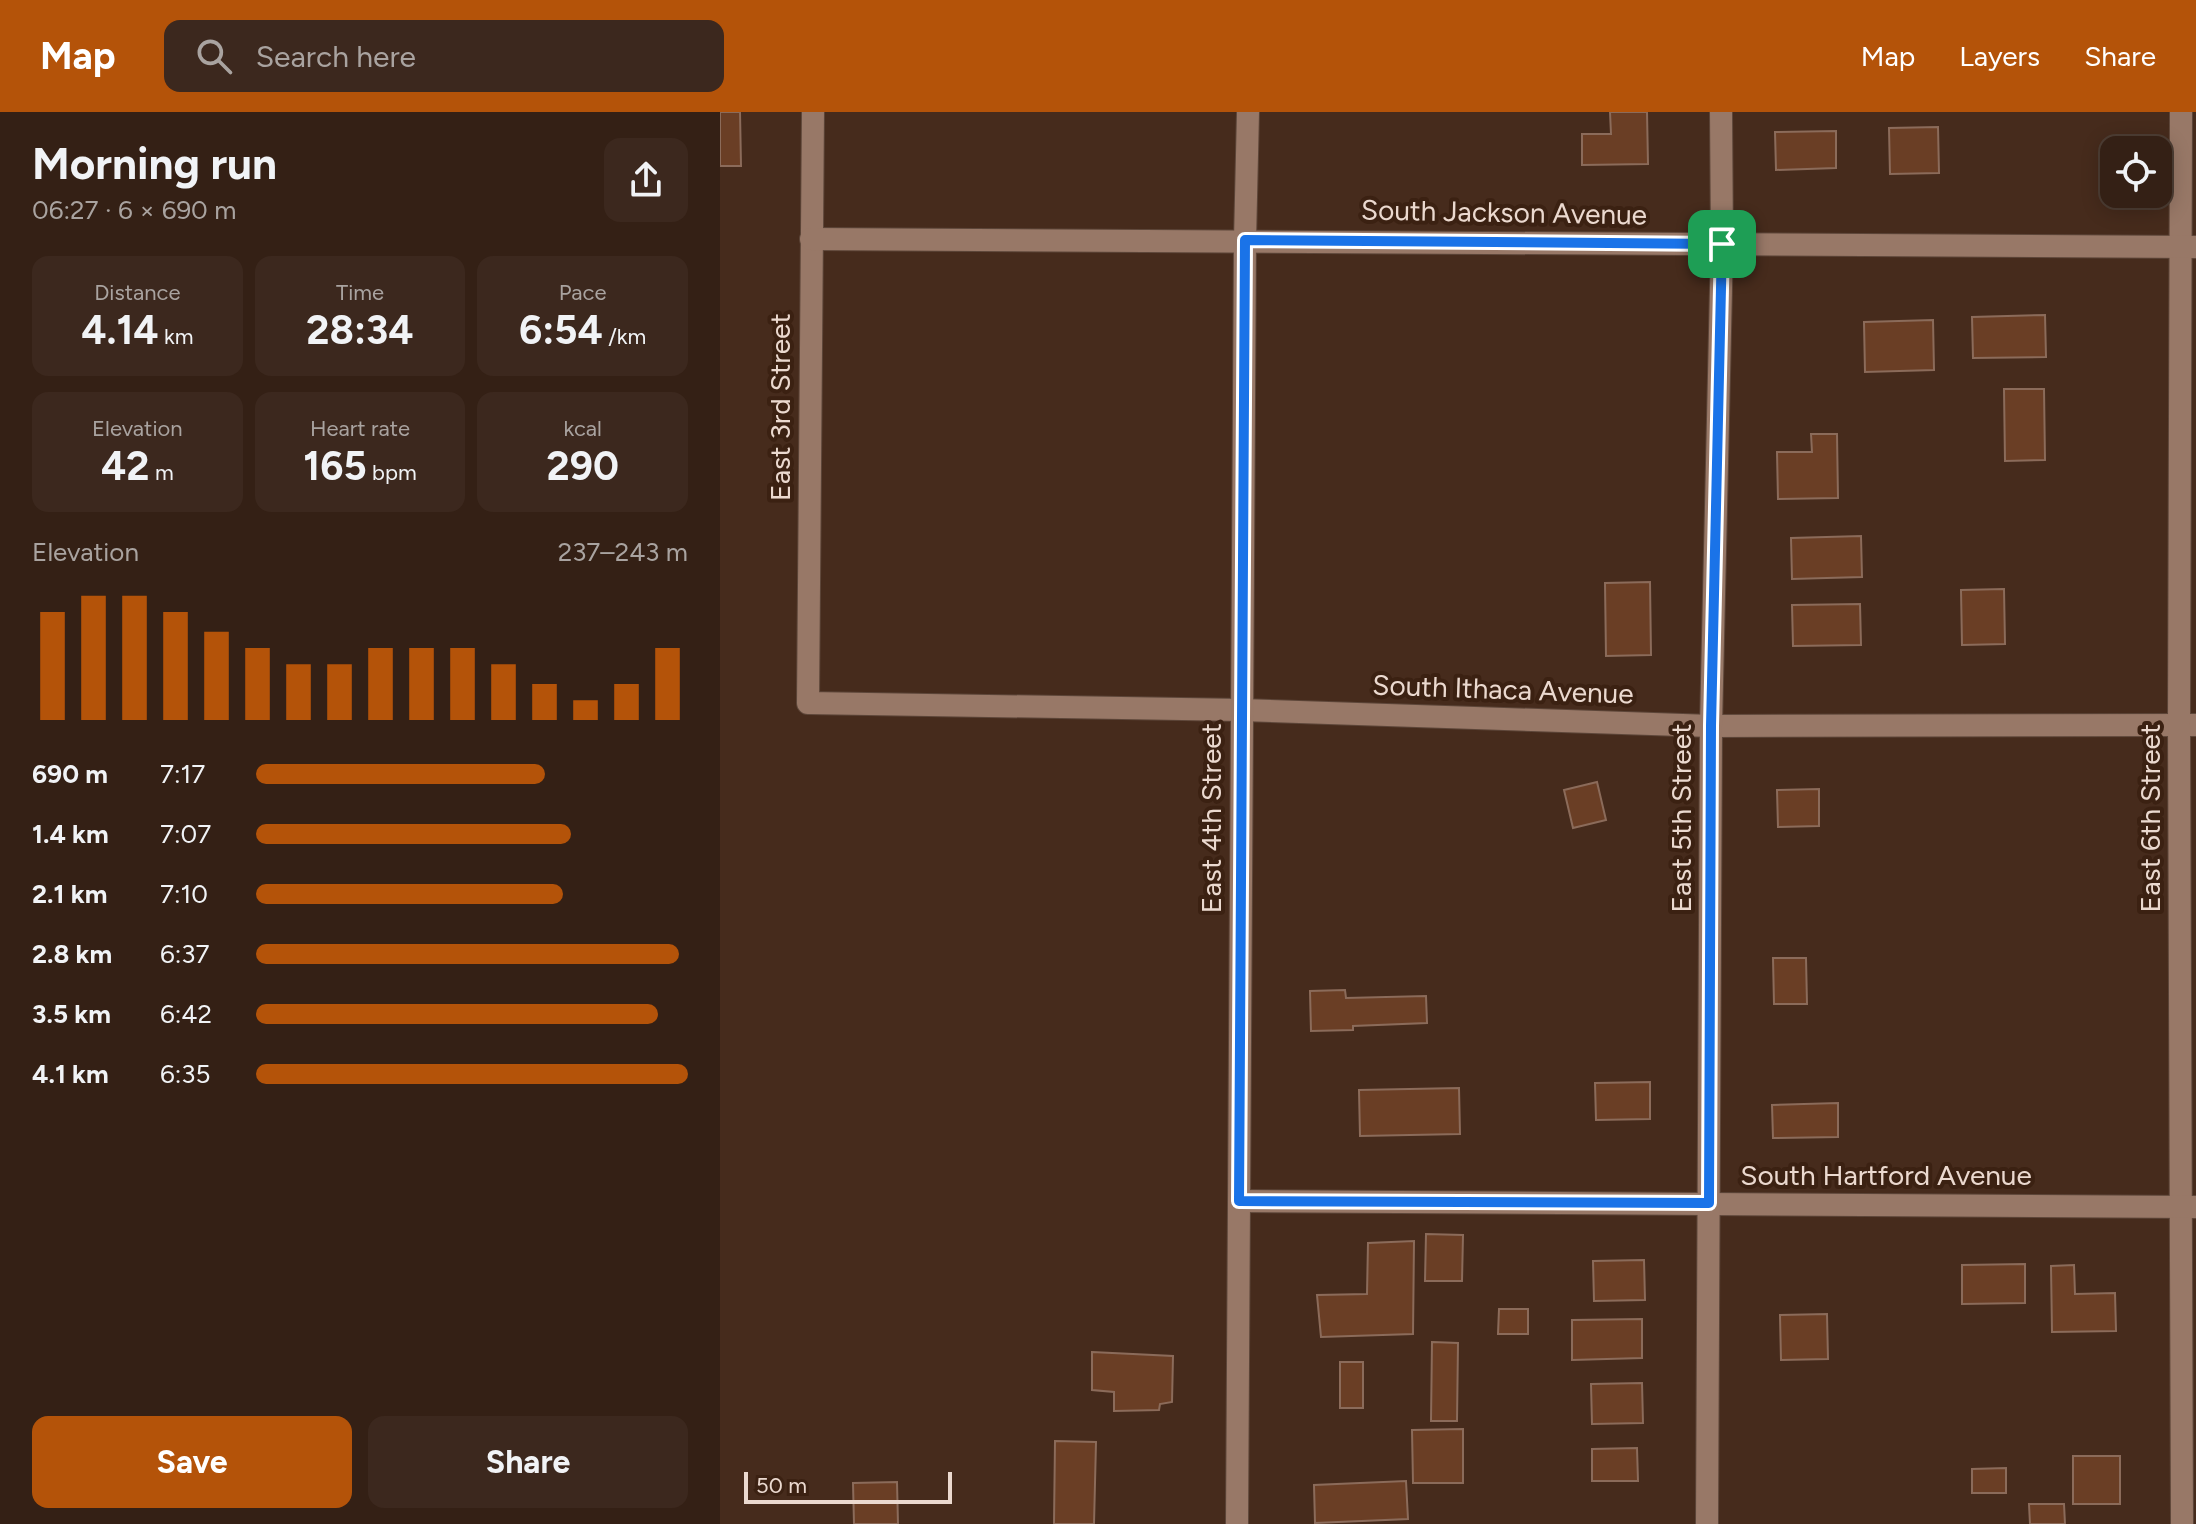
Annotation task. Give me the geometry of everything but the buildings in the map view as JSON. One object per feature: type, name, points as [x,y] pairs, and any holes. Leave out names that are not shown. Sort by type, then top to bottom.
[{"type":"street","name":"East 3rd Street","points":[[808,703],[813,112]]},
{"type":"street","name":"East 4th Street","points":[[1237,1524],[1248,112]]},
{"type":"street","name":"East 5th Street","points":[[1707,1524],[1711,726],[1722,244],[1721,112]]},
{"type":"street","name":"East 6th Street","points":[[2181,112],[2188,247],[2189,1207],[2182,1524]]},
{"type":"street","name":"South Jackson Avenue","points":[[811,239],[2188,247]]},
{"type":"street","name":"South Ithaca Avenue","points":[[808,703],[1242,710],[1711,726],[2188,725]]},
{"type":"street","name":"South Hartford Avenue","points":[[1239,1201],[2189,1207]]},
{"type":"route","points":[[1245,240],[1722,244],[1711,726],[1709,1203],[1239,1201],[1245,240]]}]
